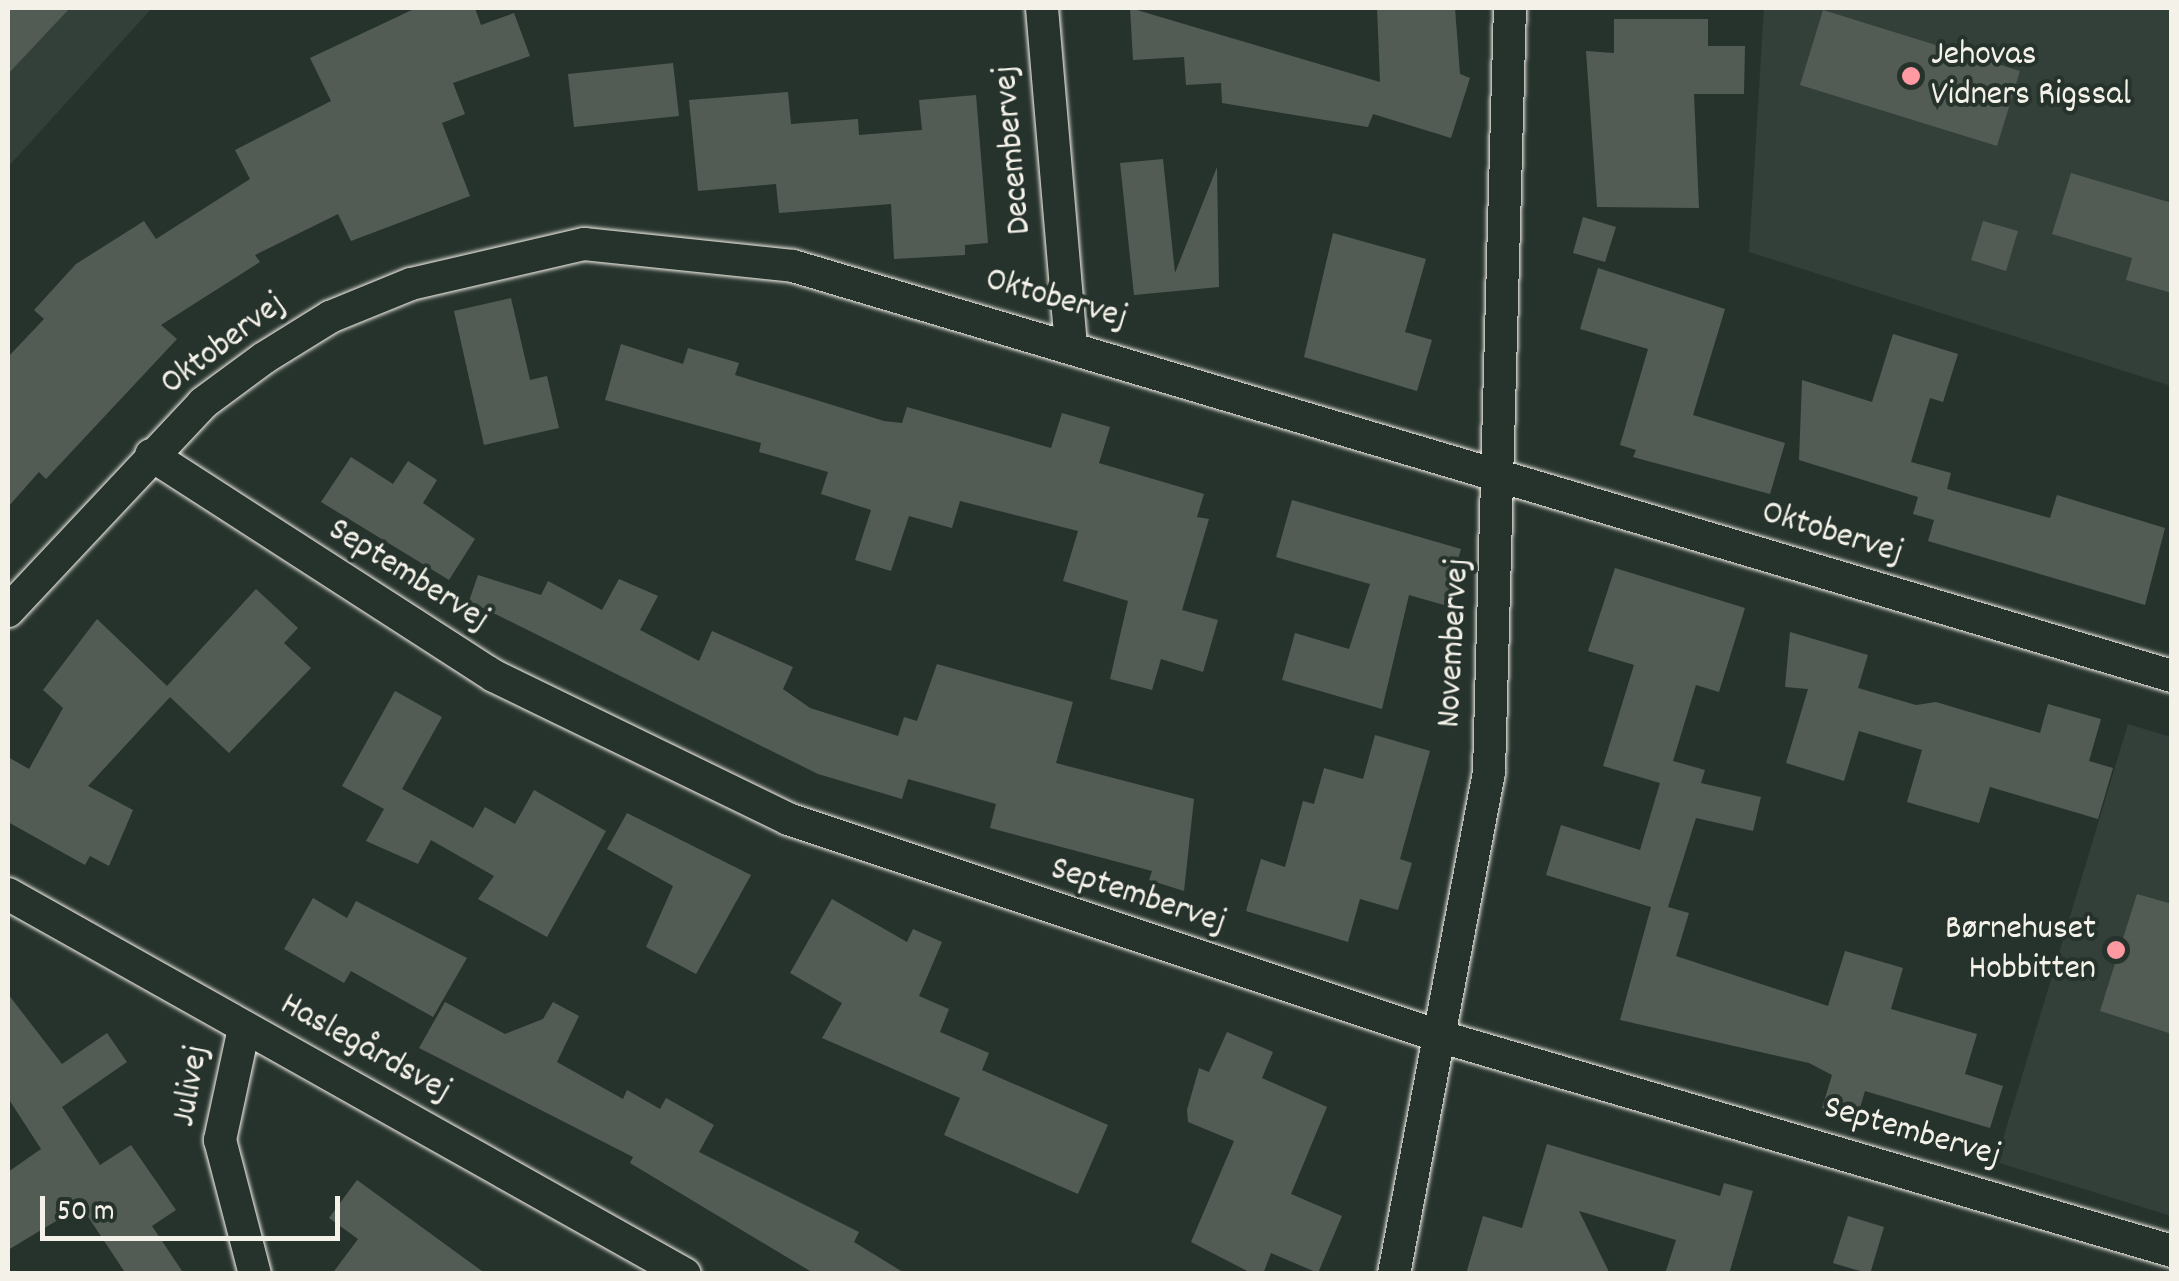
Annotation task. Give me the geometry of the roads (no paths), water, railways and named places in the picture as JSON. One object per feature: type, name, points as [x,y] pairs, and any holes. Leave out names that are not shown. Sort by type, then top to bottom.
[{"type":"street","name":"Decembervej","points":[[1042,8],[1071,346]]},
{"type":"street","name":"Novembervej","points":[[1394,1274],[1445,1038],[1489,772],[1504,474],[1510,8]]},
{"type":"street","name":"Oktobervej","points":[[8,611],[203,404],[330,317],[411,284],[584,244],[793,266],[1504,474],[2172,676]]},
{"type":"street","name":"Septembervej","points":[[151,455],[384,613],[669,768],[907,866],[1445,1038],[2172,1250]]},
{"type":"street","name":"Haslegårdsvej","points":[[8,894],[685,1274]]},
{"type":"street","name":"Julivej","points":[[244,1028],[220,1140],[255,1274]]},
{"type":"place","name":"Jehovas Vidners Rigssal","points":[[1911,76]]},
{"type":"place","name":"Børnehuset Hobbitten","points":[[2116,950]]}]
